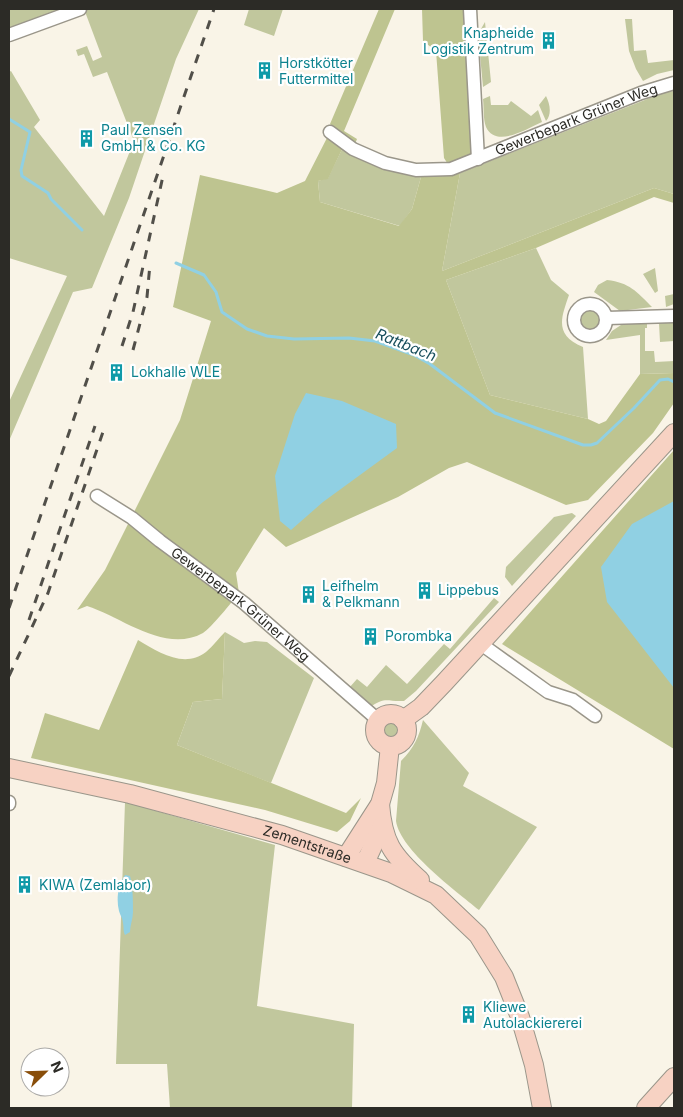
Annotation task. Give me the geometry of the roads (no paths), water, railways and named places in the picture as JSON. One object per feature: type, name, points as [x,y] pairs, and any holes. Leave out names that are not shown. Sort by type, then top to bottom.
[{"type":"street","points":[[9,36],[80,9]]},
{"type":"street","name":"Gewerbepark Grüner Weg","points":[[470,9],[478,159]]},
{"type":"street","name":"Gewerbepark Grüner Weg","points":[[330,132],[353,149],[384,163],[416,170],[451,169],[641,93],[674,83]]},
{"type":"street","points":[[607,318],[674,316]]},
{"type":"street","points":[[403,720],[421,706],[481,644],[674,433]]},
{"type":"street","name":"Gewerbepark Grüner Weg","points":[[97,496],[132,518],[244,603],[378,720]]},
{"type":"street","points":[[481,644],[548,692],[573,700],[595,716]]},
{"type":"street","points":[[390,714],[403,720],[406,726],[406,734],[397,745],[383,744],[378,739],[375,733],[378,720],[390,714]]},
{"type":"street","points":[[346,857],[380,804],[386,783],[390,746]]},
{"type":"street","name":"Zementstraße","points":[[9,768],[130,794],[282,836],[365,863],[413,882],[436,895],[473,929],[514,999],[534,1065],[542,1108]]},
{"type":"street","points":[[380,804],[382,826],[386,838],[401,864],[436,895]]},
{"type":"street","points":[[365,863],[382,826]]},
{"type":"street","name":"Zementstraße","points":[[524,1034],[535,1108]]},
{"type":"street","points":[[646,1108],[674,1077]]},
{"type":"water","points":[[306,393],[342,401],[396,424],[397,448],[323,502],[291,530],[280,521],[275,476],[295,414]]},
{"type":"water","points":[[674,501],[674,688],[607,602],[601,567],[632,524]]},
{"type":"water","points":[[125,875],[130,876],[131,880],[133,912],[130,932],[125,935],[119,911],[118,892]]},
{"type":"waterway","name":"Rattbach","points":[[9,119],[30,132],[21,170],[22,176],[48,193],[51,199],[82,230]]},
{"type":"waterway","name":"Rattbach","points":[[176,263],[204,275],[216,292],[222,312],[247,329],[267,336],[294,339],[349,338],[375,341],[414,355],[430,364],[495,413],[583,445],[597,443],[660,380],[668,379],[674,382]]},
{"type":"railway","points":[[9,608],[214,9]]},
{"type":"railway","points":[[122,346],[133,312],[163,176]]},
{"type":"railway","points":[[133,350],[147,297],[150,264]]},
{"type":"railway","points":[[29,620],[95,426]]},
{"type":"railway","points":[[9,676],[48,593],[104,429]]},
{"type":"place","name":"Knapheide Logistik Zentrum","points":[[548,41]]},
{"type":"place","name":"Horstkötter Futtermittel","points":[[265,71]]},
{"type":"place","name":"Paul Zensen GmbH & Co. KG","points":[[87,138]]},
{"type":"place","name":"Lokhalle WLE","points":[[117,372]]},
{"type":"place","name":"Lippebus","points":[[424,590]]},
{"type":"place","name":"Leifhelm & Pelkmann","points":[[308,594]]},
{"type":"place","name":"Porombka","points":[[371,636]]},
{"type":"place","name":"KIWA (Zemlabor)","points":[[25,885]]},
{"type":"place","name":"Kliewe Autolackiererei","points":[[469,1015]]}]
